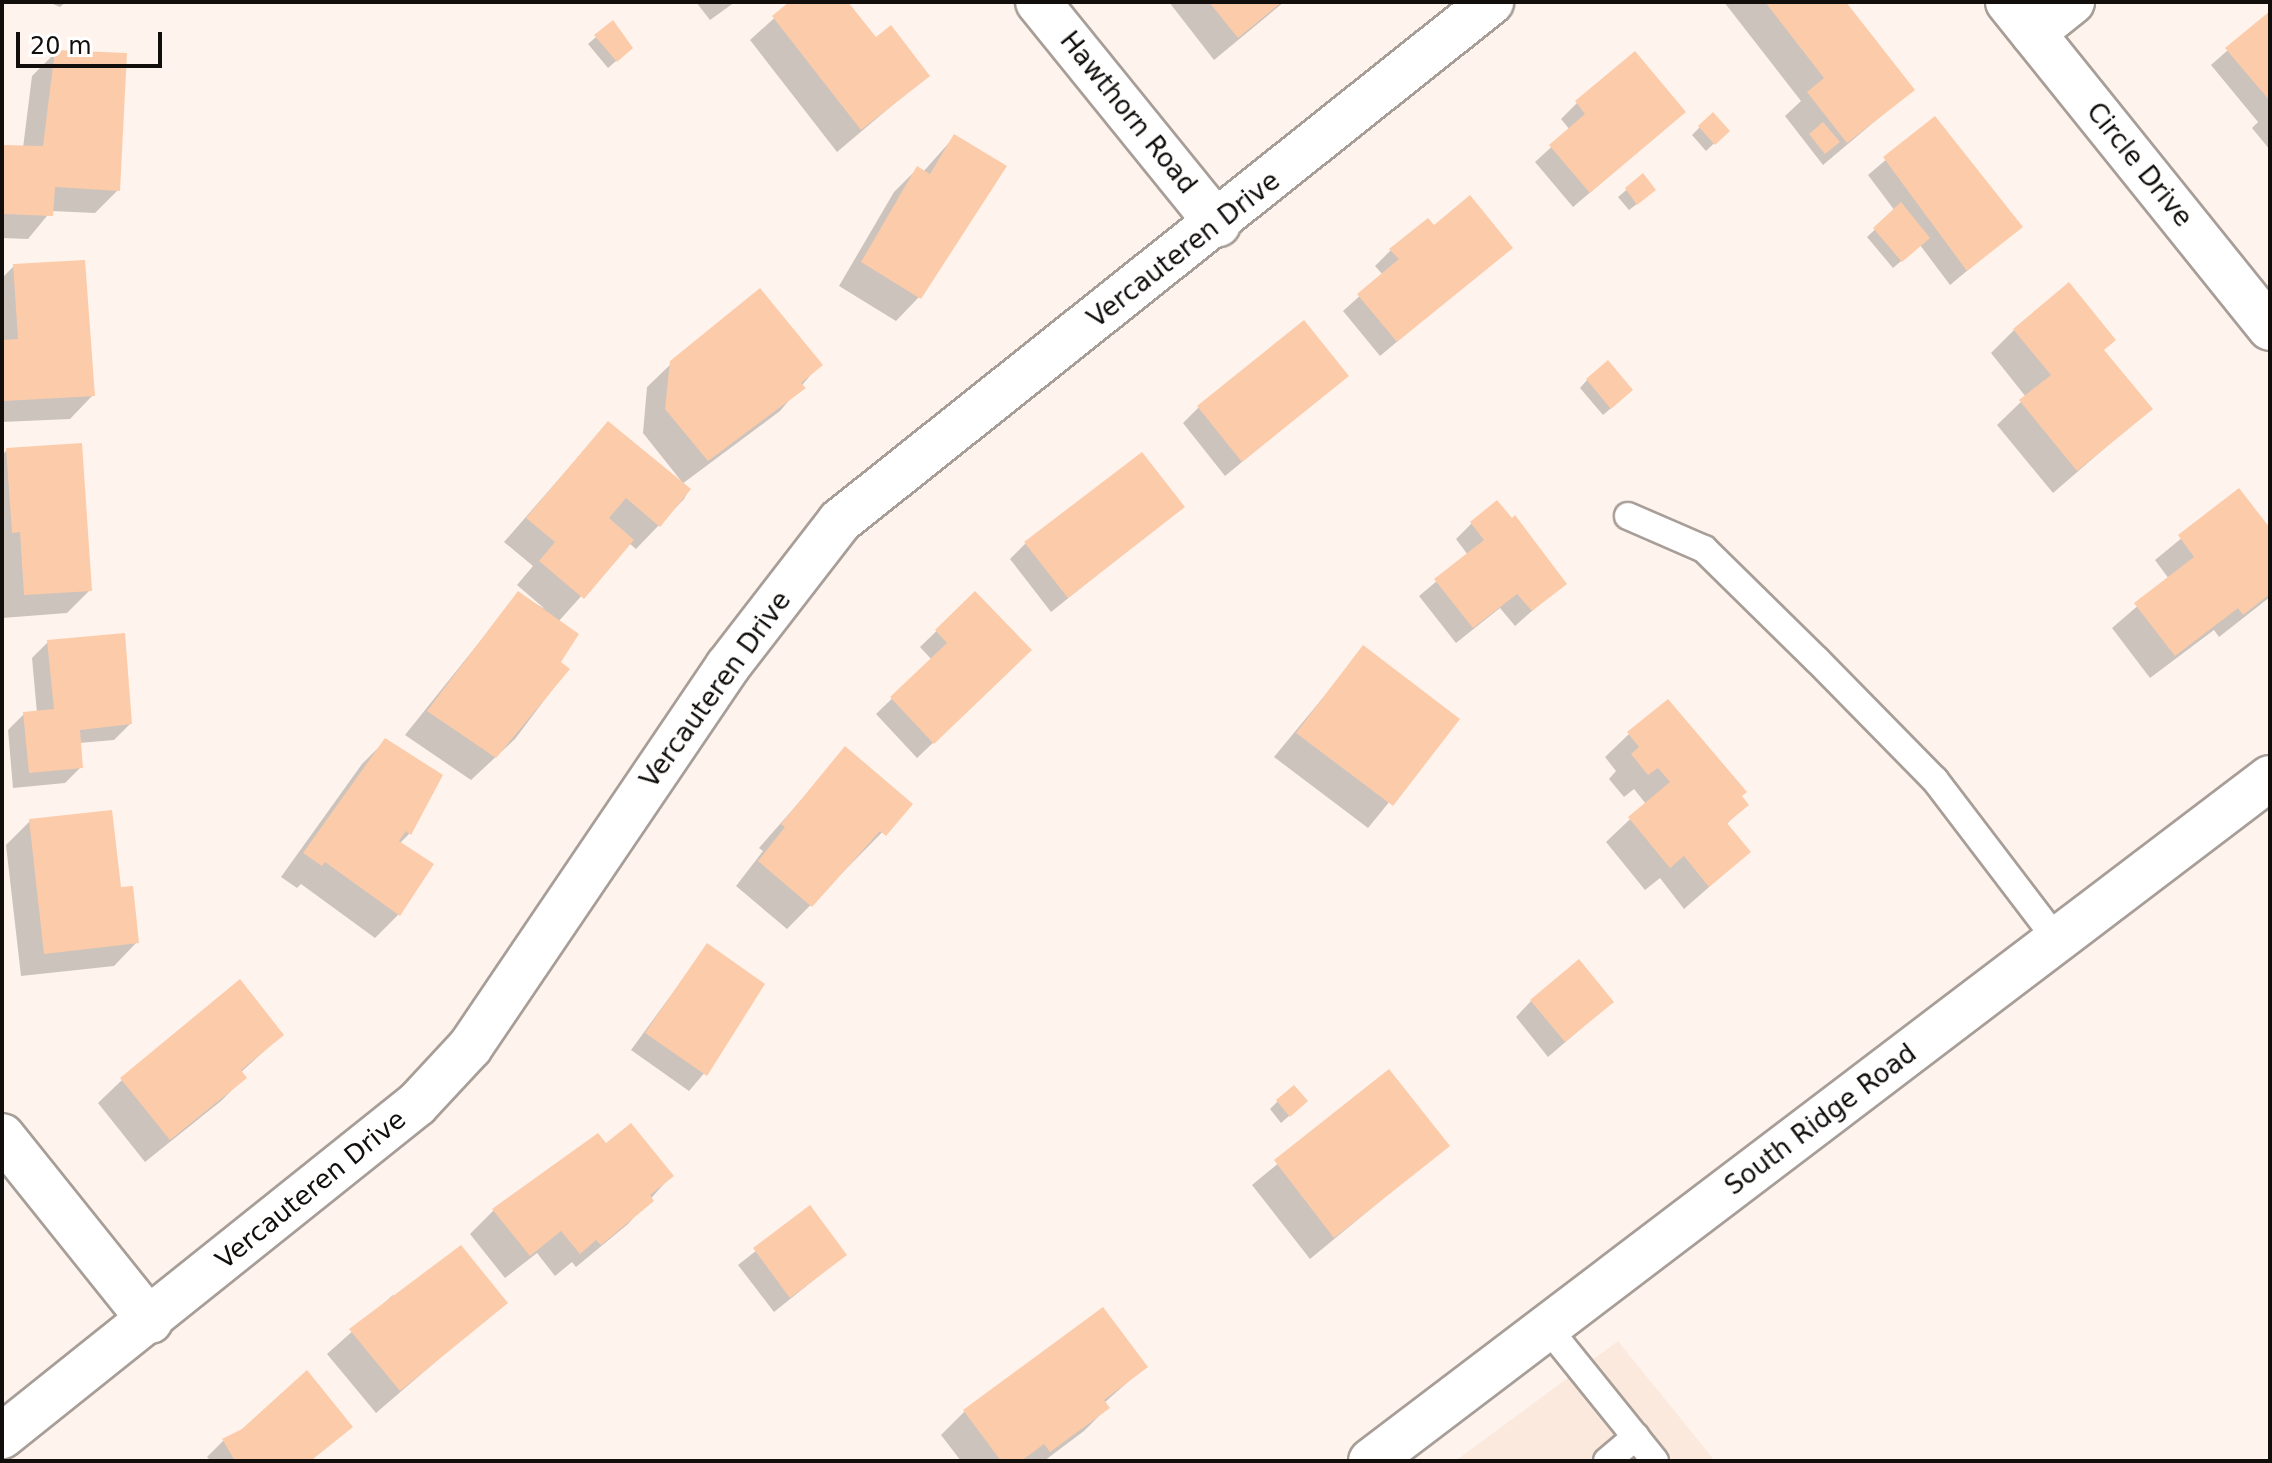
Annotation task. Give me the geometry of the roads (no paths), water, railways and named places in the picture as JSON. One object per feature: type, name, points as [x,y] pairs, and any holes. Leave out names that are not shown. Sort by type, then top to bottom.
[{"type":"street","name":"Hawthorn Road","points":[[1038,2],[1218,224]]},
{"type":"street","name":"Vercauteren Drive","points":[[2,1436],[150,1321],[417,1104],[470,1047],[728,666],[840,521],[1218,224],[1491,2]]},
{"type":"street","points":[[2020,18],[2072,2]]},
{"type":"street","name":"Circle Drive","points":[[2020,18],[2270,328]]},
{"type":"street","name":"South Ridge Road","points":[[1371,1461],[2270,778]]},
{"type":"street","points":[[2,1136],[150,1321]]},
{"type":"lane","points":[[1628,516],[1704,549],[1935,780],[2057,940]]},
{"type":"lane","points":[[1547,1327],[1655,1461]]},
{"type":"lane","points":[[1607,1461],[1636,1437]]}]
